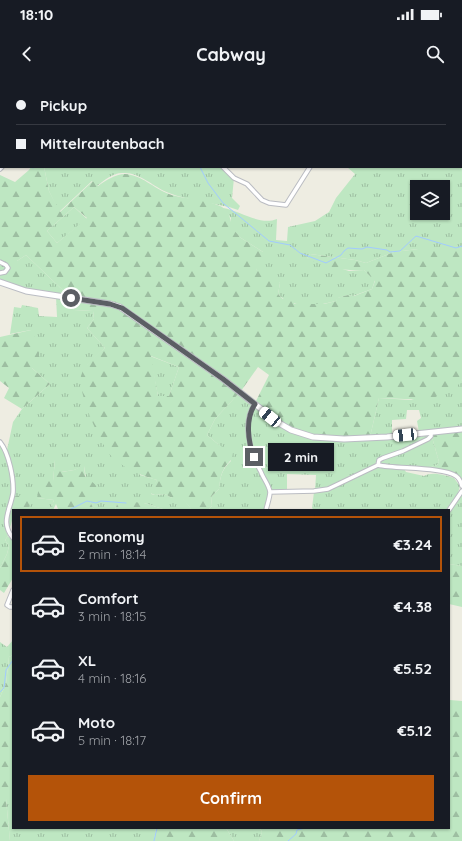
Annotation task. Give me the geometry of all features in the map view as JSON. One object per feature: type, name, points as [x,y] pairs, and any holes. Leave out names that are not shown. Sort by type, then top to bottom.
[{"type":"main road","points":[[0,282],[26,291],[110,304],[120,307],[223,379],[282,426],[291,430],[313,437],[356,439],[462,429]]},
{"type":"street","points":[[224,168],[234,178],[247,184],[262,200],[269,203],[286,205],[309,168]]},
{"type":"street","points":[[0,262],[8,268],[6,272],[0,273]]},
{"type":"street","points":[[255,404],[250,420],[249,440],[254,457],[270,492],[266,509]]},
{"type":"street","points":[[378,465],[380,460],[383,458],[403,451],[429,438],[432,432]]},
{"type":"street","points":[[0,442],[8,455],[13,489],[4,522],[4,528],[12,537]]},
{"type":"street","points":[[270,492],[314,491],[328,489],[378,465],[449,473],[458,478],[462,486]]},
{"type":"street","points":[[450,509],[462,491]]},
{"type":"street","points":[[12,593],[8,604],[9,607],[12,606]]},
{"type":"green space","points":[[30,168],[44,168],[49,191],[60,212],[93,181],[98,186],[114,176],[121,174],[131,175],[142,179],[169,194],[211,203],[222,207],[225,209],[231,220],[232,228],[241,238],[263,252],[263,260],[256,270],[268,272],[280,283],[278,294],[283,299],[291,293],[294,304],[324,304],[336,301],[337,298],[348,295],[354,296],[372,289],[375,281],[364,270],[349,270],[320,264],[307,258],[310,254],[355,260],[366,263],[394,252],[418,249],[462,249],[461,383],[430,400],[379,398],[370,437],[329,438],[311,435],[291,429],[255,403],[269,375],[258,367],[241,391],[215,419],[207,435],[219,445],[233,452],[230,461],[225,466],[220,479],[219,489],[211,497],[212,506],[209,509],[191,509],[182,498],[172,498],[165,494],[155,495],[150,493],[157,480],[135,472],[115,460],[97,433],[87,407],[81,384],[81,376],[85,368],[94,357],[105,348],[87,328],[94,319],[93,311],[74,310],[69,296],[26,255],[17,261],[22,274],[18,287],[0,280],[0,175],[15,182]],"holes":[[[74,207],[87,218],[57,243],[47,231]],[[151,356],[179,367],[169,396],[158,396]]]},
{"type":"green space","points":[[44,168],[223,168],[234,178],[232,198],[240,206],[238,210],[183,198],[169,193],[136,175],[120,173],[109,177],[97,186],[92,181],[59,212],[49,191]]},
{"type":"green space","points":[[348,168],[462,168],[462,249],[418,249],[394,252],[366,263],[355,260],[310,254],[307,258],[349,271],[364,270],[375,280],[372,289],[353,296],[348,295],[338,298],[336,301],[313,305],[297,304],[283,299],[278,294],[280,283],[256,270],[263,252],[241,238],[231,228],[231,218],[223,208],[264,221],[277,219],[276,240],[287,241],[288,227],[315,221],[329,212],[336,198],[355,174]]},
{"type":"green space","points":[[74,207],[87,219],[57,243],[47,231]]},
{"type":"green space","points":[[26,255],[69,296],[18,287],[17,261]]},
{"type":"green space","points":[[56,297],[70,299],[74,310],[93,311],[94,319],[87,328],[105,348],[87,365],[140,475],[157,480],[151,494],[165,494],[172,498],[182,497],[191,509],[163,509],[144,503],[117,504],[115,509],[94,509],[90,501],[84,466],[74,470],[61,472],[55,460],[53,481],[37,498],[54,500],[50,509],[28,509],[13,497],[7,450],[13,422],[22,409],[50,384],[32,368],[31,330],[10,334],[14,307],[21,308],[22,305],[38,308],[39,316],[57,317]]},
{"type":"green space","points":[[31,330],[39,345],[39,359],[32,368],[50,384],[22,409],[4,398],[9,388],[0,381],[0,337]]},
{"type":"green space","points":[[150,356],[179,367],[169,396],[158,396]]},
{"type":"green space","points":[[462,379],[462,428],[419,432],[417,421],[421,418],[419,410],[407,410],[406,419],[392,420],[392,433],[410,433],[370,437],[379,398],[411,400],[460,383]]},
{"type":"green space","points":[[239,393],[251,405],[248,440],[268,489],[268,498],[265,509],[209,509],[212,506],[211,497],[219,489],[224,470],[231,461],[219,445],[207,435],[215,419]]},
{"type":"green space","points":[[255,407],[321,440],[344,441],[429,436],[408,447],[378,459],[370,468],[328,488],[315,490],[316,475],[287,474],[287,491],[273,491],[270,489],[262,473],[251,440],[251,420],[252,412]]},
{"type":"green space","points":[[462,431],[462,482],[458,476],[429,470],[439,462],[432,437],[433,434]]},
{"type":"green space","points":[[432,437],[439,462],[429,470],[381,464],[381,461]]},
{"type":"green space","points":[[0,444],[8,457],[11,473],[12,495],[5,524],[8,536],[5,540],[9,546],[0,568]]},
{"type":"green space","points":[[55,460],[61,461],[62,472],[74,470],[84,465],[85,476],[97,486],[90,501],[94,509],[58,509],[56,504],[54,509],[50,509],[54,500],[37,498],[39,486],[42,480],[53,481]]},
{"type":"green space","points":[[377,467],[404,469],[406,472],[424,476],[431,474],[443,475],[454,478],[460,486],[458,493],[447,509],[313,509],[314,492],[322,491]]},
{"type":"green space","points":[[462,494],[462,566],[450,564],[450,510]]},
{"type":"green space","points":[[22,495],[31,501],[28,509],[12,509],[12,521],[10,528],[6,529],[5,522],[13,497]]},
{"type":"green space","points":[[123,501],[144,503],[163,509],[115,509],[117,504]]},
{"type":"green space","points":[[8,536],[12,540],[12,580],[4,593],[0,590],[0,568],[9,546],[5,540]]},
{"type":"green space","points":[[450,564],[462,566],[462,607],[450,604]]},
{"type":"green space","points":[[12,641],[12,656],[9,657],[6,684],[0,697],[0,642],[7,647]]},
{"type":"green space","points":[[12,656],[12,799],[6,799],[10,841],[0,841],[0,697],[6,684],[9,657]]},
{"type":"green space","points":[[450,700],[462,701],[462,841],[259,841],[262,832],[260,829],[450,829]]},
{"type":"green space","points":[[6,799],[12,799],[12,829],[156,829],[154,841],[10,841]]},
{"type":"green space","points":[[156,829],[227,829],[234,841],[154,841]]},
{"type":"green space","points":[[227,829],[260,829],[262,832],[259,841],[234,841]]},
{"type":"waterway","points":[[200,168],[208,183],[223,203],[269,241],[290,245],[300,253],[326,263],[341,255],[348,248],[362,249],[367,247],[387,250],[390,252],[400,251],[416,236],[456,248],[462,246]]},
{"type":"waterway","points":[[71,509],[87,501],[96,503],[101,501],[126,503]]},
{"type":"waterway","points":[[0,692],[4,688],[6,670],[12,661]]},
{"type":"waterway","points":[[154,841],[157,829]]},
{"type":"waterway","points":[[288,841],[296,834],[297,830],[301,829]]},
{"type":"route","points":[[71,298],[110,304],[122,308],[223,379],[255,404],[252,410],[249,428],[250,446],[254,457]]}]
